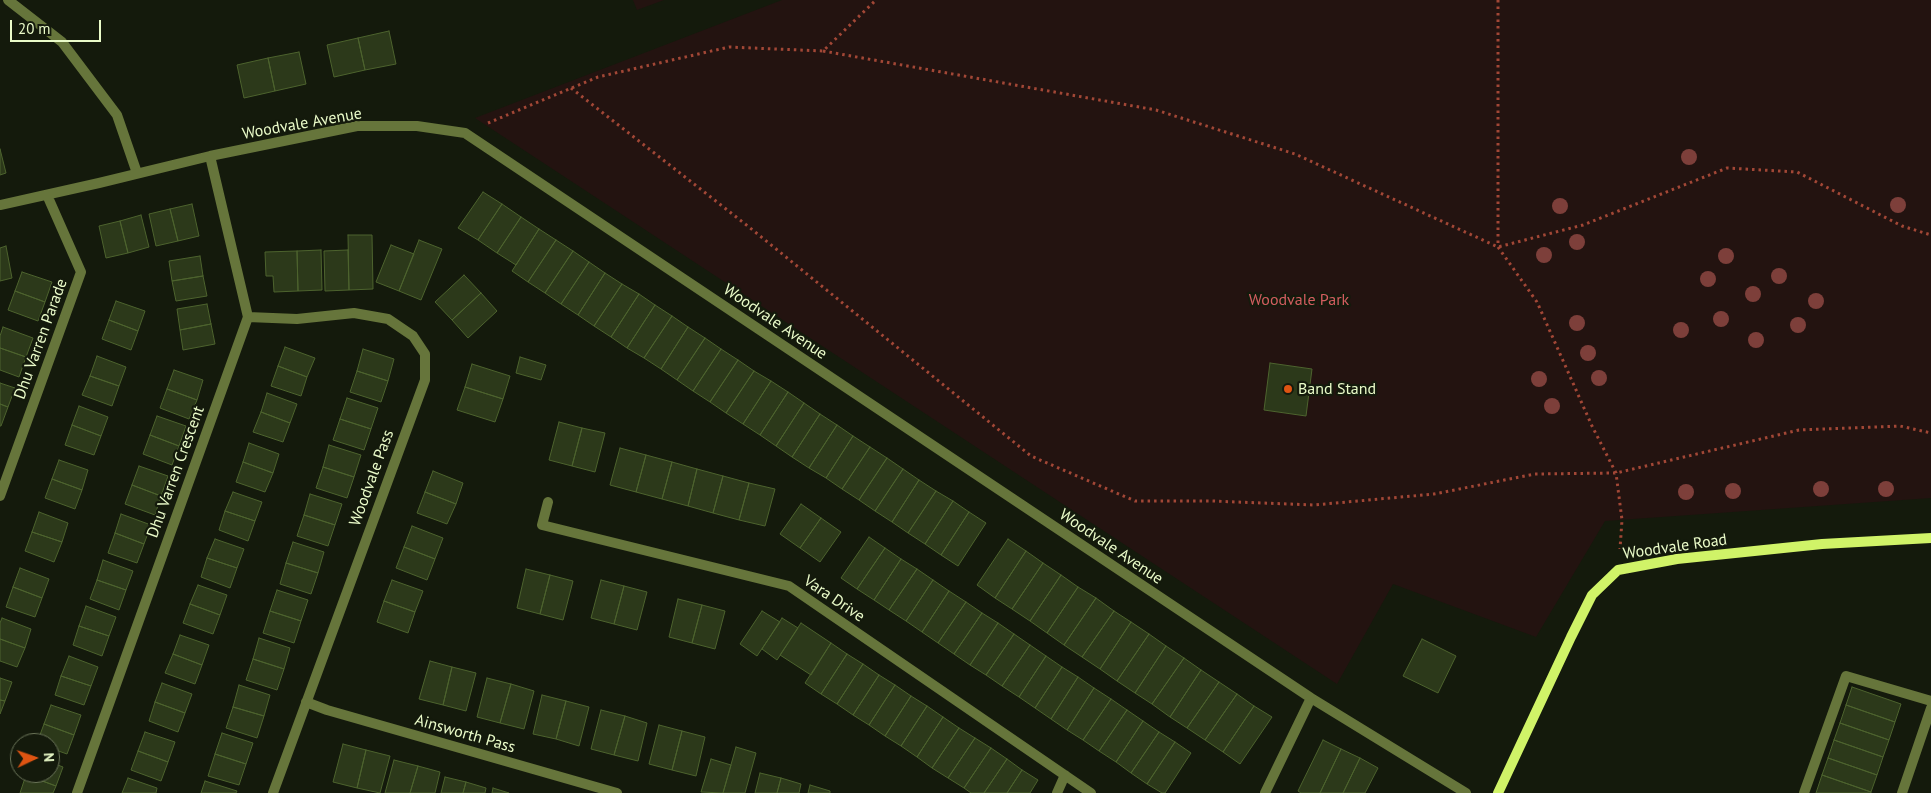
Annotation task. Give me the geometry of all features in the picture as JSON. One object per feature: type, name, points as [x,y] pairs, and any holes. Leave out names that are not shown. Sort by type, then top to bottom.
[{"type":"main road","name":"Woodvale Road","points":[[1498,793],[1566,645],[1592,595],[1618,570],[1677,559],[1822,544],[1931,538]]},
{"type":"street","points":[[8,0],[62,42],[117,116],[137,173]]},
{"type":"street","name":"Woodvale Avenue","points":[[0,205],[210,156],[357,126],[417,126],[465,132],[1310,698],[1466,793]]},
{"type":"street","points":[[210,156],[248,318]]},
{"type":"street","name":"Dhu Varren Parade","points":[[0,496],[81,272],[47,195]]},
{"type":"street","name":"Woodvale Pass","points":[[248,318],[297,319],[354,313],[388,319],[412,336],[425,354],[424,380],[273,793]]},
{"type":"street","name":"Dhu Varren Crescent","points":[[77,793],[248,318]]},
{"type":"street","name":"Vara Drive","points":[[548,502],[542,524],[789,586],[1091,793]]},
{"type":"street","points":[[1804,793],[1846,676],[1931,701]]},
{"type":"street","points":[[1264,793],[1310,698]]},
{"type":"street","name":"Ainsworth Pass","points":[[306,702],[327,710],[617,793]]},
{"type":"street","points":[[1902,793],[1931,708]]},
{"type":"street","points":[[1057,793],[1065,775]]},
{"type":"path","points":[[823,51],[876,0]]},
{"type":"path","points":[[1498,0],[1498,247]]},
{"type":"path","points":[[465,132],[598,77],[728,47],[823,51],[1156,110],[1295,154],[1498,247],[1537,302],[1592,426],[1616,473],[1622,520],[1618,570]]},
{"type":"path","points":[[571,88],[772,246],[1031,456],[1135,501],[1212,501],[1314,505],[1434,494],[1535,474],[1616,473],[1799,430],[1900,426],[1931,433]]},
{"type":"path","points":[[1498,247],[1583,225],[1727,168],[1797,172],[1902,226],[1931,235]]},
{"type":"green space","points":[[633,0],[664,0],[637,10]]},
{"type":"green space","name":"Woodvale Park","points":[[782,0],[1931,0],[1931,498],[1605,521],[1536,637],[1393,584],[1337,684],[475,118]]},
{"type":"building","points":[[389,31],[396,64],[365,70],[358,38]]},
{"type":"building","points":[[358,38],[365,70],[334,77],[327,45]]},
{"type":"building","points":[[299,52],[306,84],[275,91],[268,58]]},
{"type":"building","points":[[268,58],[275,91],[244,98],[237,65]]},
{"type":"building","points":[[0,149],[6,173],[0,175]]},
{"type":"building","points":[[483,192],[502,204],[478,240],[458,228]]},
{"type":"building","points":[[192,204],[199,236],[178,241],[170,209]]},
{"type":"building","points":[[502,204],[521,217],[497,253],[478,240]]},
{"type":"building","points":[[170,209],[178,241],[156,246],[149,214]]},
{"type":"building","points":[[141,215],[149,247],[128,253],[120,221]]},
{"type":"building","points":[[521,217],[539,229],[516,265],[497,253]]},
{"type":"building","points":[[120,221],[128,253],[106,258],[99,226]]},
{"type":"building","points":[[539,229],[556,240],[528,282],[512,271]]},
{"type":"building","points":[[348,235],[372,235],[373,289],[349,290]]},
{"type":"building","points":[[419,240],[442,249],[421,300],[399,291]]},
{"type":"building","points":[[556,240],[573,251],[545,293],[528,282]]},
{"type":"building","points":[[391,245],[414,254],[399,291],[376,282]]},
{"type":"building","points":[[6,246],[12,278],[0,281],[0,248]]},
{"type":"building","points":[[321,250],[322,290],[298,291],[297,251]]},
{"type":"building","points":[[348,250],[349,290],[325,291],[324,251]]},
{"type":"building","points":[[297,251],[298,291],[274,292],[273,276],[266,276],[265,252]]},
{"type":"building","points":[[573,251],[589,262],[561,304],[545,293]]},
{"type":"building","points":[[200,256],[203,276],[172,281],[169,261]]},
{"type":"building","points":[[589,262],[605,273],[578,315],[561,304]]},
{"type":"building","points":[[22,272],[52,282],[45,302],[15,291]]},
{"type":"building","points":[[605,273],[622,284],[594,326],[578,315]]},
{"type":"building","points":[[464,275],[481,293],[452,320],[435,302]]},
{"type":"building","points":[[203,276],[207,296],[176,301],[172,281]]},
{"type":"building","points":[[622,284],[639,294],[611,337],[594,326]]},
{"type":"building","points":[[15,291],[45,302],[38,321],[8,310]]},
{"type":"building","points":[[481,293],[497,311],[468,338],[452,320]]},
{"type":"building","points":[[639,294],[655,305],[627,348],[611,337]]},
{"type":"building","points":[[116,301],[145,311],[138,331],[109,320]]},
{"type":"building","points":[[207,304],[211,324],[180,330],[177,309]]},
{"type":"building","points":[[655,305],[672,316],[644,358],[627,348]]},
{"type":"building","points":[[672,316],[688,327],[661,369],[644,358]]},
{"type":"building","points":[[109,320],[138,331],[131,350],[102,339]]},
{"type":"building","points":[[211,324],[215,344],[183,350],[180,330]]},
{"type":"building","points":[[3,327],[33,338],[26,357],[0,348],[0,336]]},
{"type":"building","points":[[688,327],[705,338],[677,380],[661,369]]},
{"type":"building","points":[[705,338],[721,349],[693,391],[677,380]]},
{"type":"building","points":[[285,347],[315,358],[307,377],[278,366]]},
{"type":"building","points":[[0,348],[26,357],[19,377],[0,370]]},
{"type":"building","points":[[363,349],[394,359],[388,381],[357,371]]},
{"type":"building","points":[[721,349],[738,360],[710,402],[693,391]]},
{"type":"building","points":[[97,356],[126,367],[119,386],[90,376]]},
{"type":"building","points":[[520,357],[546,365],[541,380],[516,373]]},
{"type":"building","points":[[738,360],[754,371],[726,413],[710,402]]},
{"type":"building","name":"Band Stand","points":[[1270,363],[1312,369],[1306,416],[1264,410]]},
{"type":"building","points":[[472,364],[510,376],[503,399],[465,387]]},
{"type":"building","points":[[278,366],[307,377],[301,396],[271,386]]},
{"type":"building","points":[[174,370],[203,380],[197,400],[167,389]]},
{"type":"building","points":[[357,371],[388,381],[381,402],[350,392]]},
{"type":"building","points":[[754,371],[771,381],[743,424],[726,413]]},
{"type":"building","points":[[90,376],[119,386],[112,406],[82,395]]},
{"type":"building","points":[[771,381],[788,392],[760,435],[743,424]]},
{"type":"building","points":[[0,383],[15,388],[8,407],[0,404]]},
{"type":"building","points":[[465,387],[503,399],[495,422],[457,410]]},
{"type":"building","points":[[167,389],[197,400],[189,419],[160,408]]},
{"type":"building","points":[[788,392],[804,403],[776,446],[760,435]]},
{"type":"building","points":[[267,393],[297,404],[290,423],[261,412]]},
{"type":"building","points":[[347,398],[378,408],[371,429],[340,419]]},
{"type":"building","points":[[804,403],[820,414],[792,457],[776,446]]},
{"type":"building","points":[[0,404],[8,407],[1,426],[0,426]]},
{"type":"building","points":[[79,406],[108,417],[101,436],[72,425]]},
{"type":"building","points":[[261,412],[290,423],[283,442],[253,432]]},
{"type":"building","points":[[820,414],[837,425],[809,468],[792,457]]},
{"type":"building","points":[[157,416],[186,426],[179,446],[150,435]]},
{"type":"building","points":[[340,419],[371,429],[364,450],[333,440]]},
{"type":"building","points":[[559,422],[582,428],[572,466],[549,460]]},
{"type":"building","points":[[72,425],[101,436],[94,455],[65,445]]},
{"type":"building","points":[[837,425],[853,436],[826,478],[809,468]]},
{"type":"building","points":[[582,428],[605,433],[595,472],[572,466]]},
{"type":"building","points":[[150,435],[179,446],[172,465],[143,454]]},
{"type":"building","points":[[853,436],[870,447],[842,489],[826,478]]},
{"type":"building","points":[[249,443],[279,454],[273,473],[243,462]]},
{"type":"building","points":[[329,445],[361,455],[354,477],[323,467]]},
{"type":"building","points":[[870,447],[887,458],[859,500],[842,489]]},
{"type":"building","points":[[620,448],[646,455],[636,492],[610,485]]},
{"type":"building","points":[[646,455],[672,462],[662,499],[636,492]]},
{"type":"building","points":[[887,458],[903,469],[875,511],[859,500]]},
{"type":"building","points":[[59,460],[88,470],[82,490],[52,479]]},
{"type":"building","points":[[243,462],[273,473],[265,492],[236,482]]},
{"type":"building","points":[[672,462],[697,469],[688,506],[662,499]]},
{"type":"building","points":[[139,466],[168,476],[161,496],[132,485]]},
{"type":"building","points":[[323,467],[354,477],[347,498],[316,488]]},
{"type":"building","points":[[697,469],[723,476],[713,513],[688,506]]},
{"type":"building","points":[[903,469],[919,480],[892,522],[875,511]]},
{"type":"building","points":[[433,471],[463,483],[456,504],[425,492]]},
{"type":"building","points":[[723,476],[749,483],[739,520],[713,513]]},
{"type":"building","points":[[52,479],[82,490],[75,509],[45,498]]},
{"type":"building","points":[[919,480],[936,491],[908,533],[892,522]]},
{"type":"building","points":[[749,483],[775,489],[765,526],[739,520]]},
{"type":"building","points":[[132,485],[161,496],[155,515],[125,504]]},
{"type":"building","points":[[936,491],[953,501],[925,544],[908,533]]},
{"type":"building","points":[[233,492],[262,502],[255,521],[225,511]]},
{"type":"building","points":[[425,492],[456,504],[447,524],[417,513]]},
{"type":"building","points":[[310,494],[342,504],[335,525],[304,515]]},
{"type":"building","points":[[953,501],[969,512],[941,555],[925,544]]},
{"type":"building","points":[[801,504],[821,518],[800,548],[780,534]]},
{"type":"building","points":[[225,511],[255,521],[248,541],[219,530]]},
{"type":"building","points":[[39,512],[68,523],[62,542],[32,532]]},
{"type":"building","points":[[969,512],[986,523],[958,566],[941,555]]},
{"type":"building","points":[[121,514],[151,525],[144,544],[115,533]]},
{"type":"building","points":[[304,515],[335,525],[328,546],[297,536]]},
{"type":"building","points":[[821,518],[841,532],[820,562],[800,548]]},
{"type":"building","points":[[412,526],[443,538],[435,559],[404,547]]},
{"type":"building","points":[[32,532],[62,542],[54,562],[25,551]]},
{"type":"building","points":[[115,533],[144,544],[137,563],[108,553]]},
{"type":"building","points":[[869,537],[885,548],[857,589],[841,578]]},
{"type":"building","points":[[215,539],[244,549],[237,568],[207,558]]},
{"type":"building","points":[[1008,539],[1026,551],[995,598],[977,585]]},
{"type":"building","points":[[293,542],[324,552],[318,573],[286,563]]},
{"type":"building","points":[[404,547],[435,559],[427,580],[396,568]]},
{"type":"building","points":[[885,548],[901,559],[874,600],[857,589]]},
{"type":"building","points":[[1026,551],[1043,563],[1012,609],[995,598]]},
{"type":"building","points":[[207,558],[237,568],[230,588],[201,577]]},
{"type":"building","points":[[901,559],[917,569],[889,610],[874,600]]},
{"type":"building","points":[[103,560],[133,571],[126,590],[97,580]]},
{"type":"building","points":[[286,563],[318,573],[311,594],[280,584]]},
{"type":"building","points":[[1043,563],[1061,575],[1030,621],[1012,609]]},
{"type":"building","points":[[20,568],[49,579],[42,598],[13,587]]},
{"type":"building","points":[[526,569],[550,575],[540,614],[517,608]]},
{"type":"building","points":[[917,569],[933,580],[906,621],[889,610]]},
{"type":"building","points":[[550,575],[573,581],[563,620],[540,614]]},
{"type":"building","points":[[1061,575],[1078,587],[1047,633],[1030,621]]},
{"type":"building","points":[[97,580],[126,590],[119,610],[90,599]]},
{"type":"building","points":[[392,580],[423,591],[415,612],[384,601]]},
{"type":"building","points":[[601,580],[624,586],[614,624],[591,618]]},
{"type":"building","points":[[933,580],[949,591],[922,632],[906,621]]},
{"type":"building","points":[[198,585],[227,595],[220,615],[190,604]]},
{"type":"building","points":[[624,586],[647,592],[637,630],[614,624]]},
{"type":"building","points":[[13,587],[42,598],[35,617],[6,607]]},
{"type":"building","points":[[1078,587],[1096,598],[1064,645],[1047,633]]},
{"type":"building","points":[[277,590],[308,600],[301,621],[270,611]]},
{"type":"building","points":[[949,591],[966,602],[938,643],[922,632]]},
{"type":"building","points":[[1096,598],[1114,611],[1082,657],[1064,645]]},
{"type":"building","points":[[678,599],[702,605],[692,643],[669,637]]},
{"type":"building","points":[[384,601],[415,612],[408,633],[377,622]]},
{"type":"building","points":[[966,602],[982,613],[954,654],[938,643]]},
{"type":"building","points":[[190,604],[220,615],[213,634],[183,623]]},
{"type":"building","points":[[702,605],[725,611],[715,649],[692,643]]},
{"type":"building","points":[[86,606],[116,617],[109,636],[79,626]]},
{"type":"building","points":[[270,611],[301,621],[294,643],[263,633]]},
{"type":"building","points":[[762,611],[780,622],[757,656],[740,644]]},
{"type":"building","points":[[1114,611],[1131,622],[1100,669],[1082,657]]},
{"type":"building","points":[[982,613],[998,623],[970,665],[954,654]]},
{"type":"building","points":[[2,618],[31,629],[25,648],[0,639],[0,623]]},
{"type":"building","points":[[782,618],[798,628],[777,660],[762,649]]},
{"type":"building","points":[[1131,622],[1149,634],[1117,681],[1100,669]]},
{"type":"building","points":[[801,623],[831,643],[811,675],[780,655]]},
{"type":"building","points":[[998,623],[1014,634],[986,675],[970,665]]},
{"type":"building","points":[[79,626],[109,636],[102,656],[73,645]]},
{"type":"building","points":[[1014,634],[1030,645],[1002,686],[986,675]]},
{"type":"building","points":[[1149,634],[1166,646],[1135,693],[1117,681]]},
{"type":"building","points":[[180,635],[209,645],[202,665],[173,654]]},
{"type":"building","points":[[259,638],[290,648],[284,669],[253,659]]},
{"type":"building","points":[[0,639],[25,648],[17,667],[0,661]]},
{"type":"building","points":[[1422,639],[1456,656],[1438,693],[1403,676]]},
{"type":"building","points":[[831,643],[847,654],[821,694],[805,683]]},
{"type":"building","points":[[1030,645],[1046,656],[1019,697],[1002,686]]},
{"type":"building","points":[[1166,646],[1184,658],[1152,704],[1135,693]]},
{"type":"building","points":[[173,654],[202,665],[195,684],[165,673]]},
{"type":"building","points":[[847,654],[863,664],[837,704],[821,694]]},
{"type":"building","points":[[69,656],[98,667],[91,686],[61,676]]},
{"type":"building","points":[[1046,656],[1062,667],[1035,708],[1019,697]]},
{"type":"building","points":[[1184,658],[1201,670],[1170,717],[1152,704]]},
{"type":"building","points":[[253,659],[284,669],[277,690],[246,680]]},
{"type":"building","points":[[430,661],[452,667],[443,705],[419,699]]},
{"type":"building","points":[[863,664],[879,675],[853,715],[837,704]]},
{"type":"building","points":[[452,667],[476,673],[466,711],[443,705]]},
{"type":"building","points":[[1062,667],[1078,677],[1051,719],[1035,708]]},
{"type":"building","points":[[1201,670],[1219,682],[1187,728],[1170,717]]},
{"type":"building","points":[[879,675],[895,685],[869,725],[853,715]]},
{"type":"building","points":[[61,676],[91,686],[84,705],[55,695]]},
{"type":"building","points":[[1078,677],[1094,688],[1067,730],[1051,719]]},
{"type":"building","points":[[0,678],[12,682],[5,701],[0,700]]},
{"type":"building","points":[[487,678],[511,684],[500,723],[477,717]]},
{"type":"building","points":[[1219,682],[1237,694],[1205,740],[1187,728]]},
{"type":"building","points":[[162,683],[192,694],[185,713],[155,702]]},
{"type":"building","points":[[511,684],[534,691],[524,729],[500,723]]},
{"type":"building","points":[[239,685],[270,695],[264,716],[233,707]]},
{"type":"building","points":[[895,685],[911,696],[885,736],[869,725]]},
{"type":"building","points":[[1852,687],[1901,704],[1895,722],[1846,705]]},
{"type":"building","points":[[1094,688],[1111,699],[1083,740],[1067,730]]},
{"type":"building","points":[[1237,694],[1254,706],[1223,752],[1205,740]]},
{"type":"building","points":[[542,695],[566,701],[556,739],[533,734]]},
{"type":"building","points":[[911,696],[927,706],[901,746],[885,736]]},
{"type":"building","points":[[1111,699],[1127,710],[1099,751],[1083,740]]},
{"type":"building","points":[[0,700],[5,701],[0,714]]},
{"type":"building","points":[[566,701],[589,707],[579,746],[556,739]]},
{"type":"building","points":[[155,702],[185,713],[178,732],[149,721]]},
{"type":"building","points":[[51,705],[81,715],[74,735],[44,724]]},
{"type":"building","points":[[1846,705],[1895,722],[1889,740],[1840,723]]},
{"type":"building","points":[[927,706],[943,717],[917,757],[901,746]]},
{"type":"building","points":[[1254,706],[1272,717],[1240,764],[1223,752]]},
{"type":"building","points":[[233,707],[264,716],[257,738],[226,728]]},
{"type":"building","points":[[601,710],[625,716],[614,755],[591,749]]},
{"type":"building","points":[[1127,710],[1143,721],[1116,762],[1099,751]]},
{"type":"building","points":[[625,716],[647,723],[638,761],[614,755]]},
{"type":"building","points":[[943,717],[959,728],[932,768],[917,757]]},
{"type":"building","points":[[1143,721],[1159,732],[1131,773],[1116,762]]},
{"type":"building","points":[[1840,723],[1889,740],[1883,757],[1834,740]]},
{"type":"building","points":[[44,724],[74,735],[67,754],[60,752],[60,733],[41,733]]},
{"type":"building","points":[[659,725],[682,731],[672,770],[649,764]]},
{"type":"building","points":[[959,728],[975,738],[948,778],[932,768]]},
{"type":"building","points":[[682,731],[705,737],[696,776],[672,770]]},
{"type":"building","points":[[145,732],[175,742],[168,762],[138,751]]},
{"type":"building","points":[[1159,732],[1175,742],[1147,784],[1131,773]]},
{"type":"building","points":[[222,733],[253,743],[246,764],[215,754]]},
{"type":"building","points":[[975,738],[991,748],[964,788],[948,778]]},
{"type":"building","points":[[1323,740],[1341,749],[1320,793],[1301,793],[1298,791]]},
{"type":"building","points":[[1834,740],[1883,757],[1877,775],[1828,758]]},
{"type":"building","points":[[1175,742],[1191,753],[1165,793],[1162,793],[1147,784]]},
{"type":"building","points":[[343,744],[366,750],[357,788],[333,782]]},
{"type":"building","points":[[736,747],[756,753],[745,793],[723,793]]},
{"type":"building","points":[[991,748],[1007,759],[984,793],[971,793],[964,788]]},
{"type":"building","points":[[1341,749],[1360,758],[1343,793],[1320,793]]},
{"type":"building","points":[[366,750],[390,756],[380,793],[357,788]]},
{"type":"building","points":[[138,751],[168,762],[161,781],[131,770]]},
{"type":"building","points":[[215,754],[246,764],[239,785],[208,776]]},
{"type":"building","points":[[1360,758],[1378,768],[1365,793],[1343,793]]},
{"type":"building","points":[[1828,758],[1877,775],[1871,792],[1822,775]]},
{"type":"building","points":[[711,759],[731,765],[723,793],[701,792]]},
{"type":"building","points":[[1007,759],[1022,770],[1007,793],[984,793]]},
{"type":"building","points":[[394,760],[418,766],[410,793],[385,793]]},
{"type":"building","points":[[418,766],[440,772],[435,793],[410,793]]},
{"type":"building","points":[[1022,770],[1038,780],[1030,793],[1007,793]]},
{"type":"building","points":[[760,773],[781,778],[777,793],[755,793]]},
{"type":"building","points":[[1822,775],[1871,792],[1871,793],[1816,793]]},
{"type":"building","points":[[445,777],[466,782],[463,793],[441,793]]},
{"type":"building","points":[[128,778],[157,788],[156,793],[122,793]]},
{"type":"building","points":[[781,778],[801,784],[799,793],[777,793]]},
{"type":"building","points":[[205,781],[237,791],[236,793],[201,793]]},
{"type":"building","points":[[466,782],[486,788],[485,793],[463,793]]},
{"type":"building","points":[[23,783],[48,783],[56,786],[53,793],[20,793]]},
{"type":"building","points":[[810,785],[830,791],[830,793],[808,793]]},
{"type":"building","points":[[493,788],[509,793],[492,793]]},
{"type":"place","name":"Band Stand","points":[[1288,389]]}]
